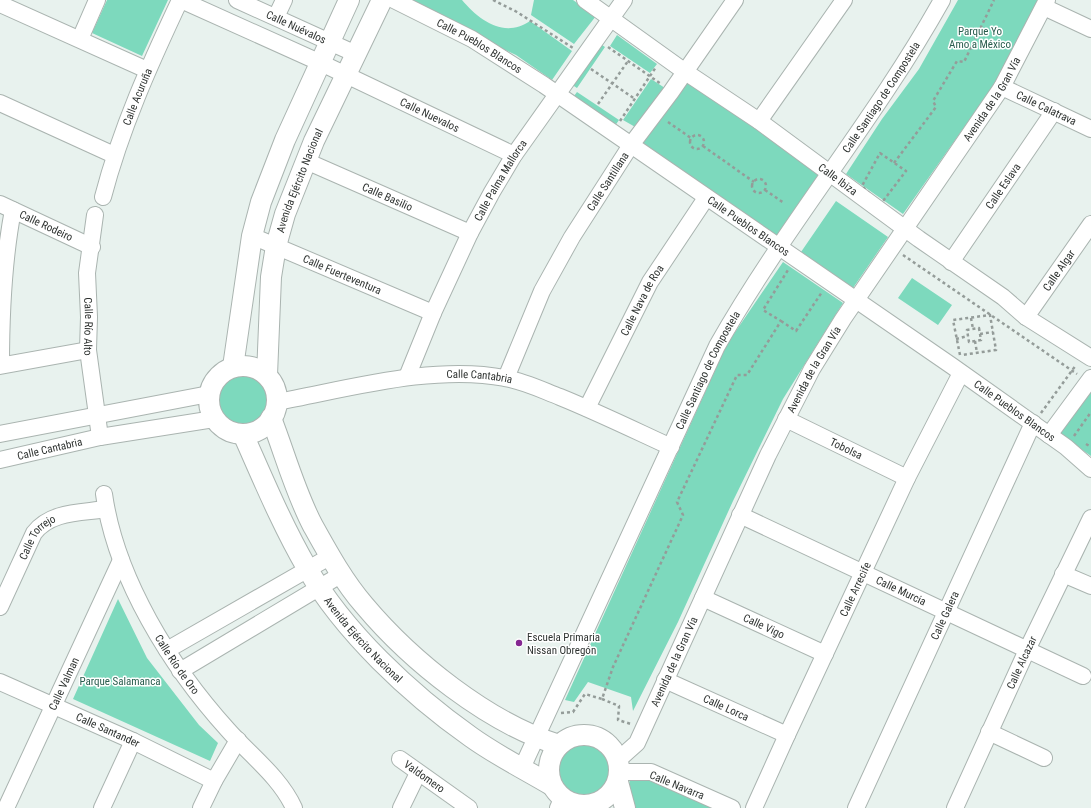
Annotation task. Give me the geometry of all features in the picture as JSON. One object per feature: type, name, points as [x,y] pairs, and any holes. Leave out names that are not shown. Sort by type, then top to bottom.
[{"type":"street","points":[[80,39],[98,0]]},
{"type":"street","points":[[181,0],[345,75]]},
{"type":"street","name":"Calle Acuruña","points":[[102,197],[114,155],[148,70],[181,0]]},
{"type":"street","name":"Calle Nuévalos","points":[[237,0],[356,54]]},
{"type":"street","points":[[276,17],[284,0]]},
{"type":"street","points":[[233,366],[252,236],[272,172],[350,0]]},
{"type":"street","name":"Avenida Ejército Nacional","points":[[267,376],[271,284],[276,246],[284,214],[345,75],[382,0]]},
{"type":"street","name":"Calle Pueblos Blancos","points":[[394,0],[492,50],[558,94],[1041,429],[1066,447],[1091,469]]},
{"type":"street","name":"Calle Ibiza","points":[[585,0],[662,56],[759,121],[905,229],[1003,298],[1026,317],[1088,356]]},
{"type":"street","name":"Calle Palma Mallorca","points":[[407,378],[433,313],[470,233],[514,155],[558,94],[588,63],[596,40],[624,0]]},
{"type":"street","name":"Calle Santillana","points":[[506,378],[524,333],[549,279],[572,237],[631,145],[671,92],[684,71],[735,0]]},
{"type":"street","points":[[759,121],[844,0]]},
{"type":"street","name":"Calle Santiago de Compostela","points":[[522,768],[545,715],[717,346],[736,313],[779,247],[918,43],[942,0]]},
{"type":"street","points":[[1046,3],[1091,29]]},
{"type":"street","name":"Avenida de la Gran Vía","points":[[619,771],[637,743],[740,515],[786,419],[821,353],[1002,87],[1046,3]]},
{"type":"street","points":[[0,4],[148,70]]},
{"type":"street","name":"Calle Nuevalos","points":[[345,75],[514,155]]},
{"type":"street","name":"Calle Calatrava","points":[[1002,87],[1091,130]]},
{"type":"street","points":[[0,102],[114,155]]},
{"type":"street","name":"Calle Eslava","points":[[951,262],[1054,111]]},
{"type":"street","name":"Calle Basilio","points":[[306,161],[470,233]]},
{"type":"street","name":"Calle Nava de Roa","points":[[587,408],[650,282],[706,198]]},
{"type":"street","points":[[6,207],[0,366],[88,350]]},
{"type":"street","name":"Calle Rodeiro","points":[[6,207],[92,247]]},
{"type":"street","name":"Calle Río Alto","points":[[95,214],[92,247],[87,273],[89,317],[88,350],[100,437]]},
{"type":"street","name":"Calle Algar","points":[[1026,317],[1091,224]]},
{"type":"street","name":"Calle Fuerteventura","points":[[252,236],[433,313]]},
{"type":"street","points":[[233,366],[252,366],[267,376],[275,388],[274,410],[259,430],[243,434],[227,430],[214,419],[208,403],[209,394],[214,380],[220,374],[233,366]]},
{"type":"street","name":"Calle Cantabria","points":[[274,410],[407,378],[455,373],[476,374],[506,378],[532,386],[587,408],[671,447]]},
{"type":"street","name":"Calle Arrecife","points":[[754,808],[786,734],[826,654],[907,478],[960,373]]},
{"type":"street","name":"Calle Galera","points":[[856,808],[946,611],[1041,429],[1090,380]]},
{"type":"street","name":"Calle Cantabria","points":[[0,434],[209,394]]},
{"type":"street","name":"Avenida Ejército Nacional","points":[[274,410],[312,524],[342,574],[363,604],[388,632],[424,665],[462,694],[535,738],[559,746]]},
{"type":"street","name":"Calle Cantabria","points":[[0,460],[100,437],[214,419]]},
{"type":"street","name":"Tobolsa","points":[[786,419],[907,478]]},
{"type":"street","name":"Avenida Ejército Nacional","points":[[243,434],[285,526],[307,568],[319,586],[372,653],[408,687],[471,737],[522,768],[569,803]]},
{"type":"street","name":"Calle Río de Oro","points":[[105,502],[121,560],[140,601],[167,650],[180,671],[238,740],[277,782],[289,797],[294,808]]},
{"type":"street","name":"Calle Torrejo","points":[[0,607],[34,533],[41,524],[63,515],[105,502]]},
{"type":"street","name":"Calle Murcia","points":[[740,515],[1083,676]]},
{"type":"street","name":"Calle Alcazar","points":[[955,808],[1027,650],[1091,518]]},
{"type":"street","points":[[167,650],[307,568],[331,556]]},
{"type":"street","name":"Calle Valman","points":[[6,808],[121,560]]},
{"type":"street","points":[[180,671],[319,586],[342,574]]},
{"type":"street","points":[[1063,574],[1091,586]]},
{"type":"street","name":"Calle Vigo","points":[[703,598],[826,654]]},
{"type":"street","name":"Calle Lorca","points":[[665,680],[786,734]]},
{"type":"street","name":"Calle Santander","points":[[0,682],[214,781]]},
{"type":"street","points":[[989,732],[1044,758]]},
{"type":"street","points":[[619,771],[612,793],[603,801],[592,805],[569,803],[548,771],[551,757],[559,746],[568,738],[580,735],[592,736],[604,740],[613,749],[619,771],[625,808]]},
{"type":"street","points":[[201,808],[214,781],[238,740]]},
{"type":"street","points":[[102,808],[132,742]]},
{"type":"street","name":"Valdomero","points":[[400,759],[469,808]]},
{"type":"street","name":"Calle Navarra","points":[[619,771],[651,772],[732,808]]},
{"type":"street","points":[[402,808],[418,773]]},
{"type":"path","points":[[493,0],[517,12],[588,63],[612,83],[636,99]]},
{"type":"path","points":[[894,163],[936,107],[933,101],[957,61],[964,62],[994,0]]},
{"type":"path","points":[[596,40],[651,76],[671,92]]},
{"type":"path","points":[[613,132],[651,76],[662,56]]},
{"type":"path","points":[[598,104],[628,61]]},
{"type":"path","points":[[668,122],[691,138]]},
{"type":"path","points":[[696,135],[700,136],[704,142],[698,149],[692,148],[690,144],[691,138],[696,135]]},
{"type":"path","points":[[702,146],[754,182]]},
{"type":"path","points":[[880,153],[894,163],[906,171],[880,205],[862,186],[880,153]]},
{"type":"path","points":[[758,179],[763,180],[766,183],[765,190],[759,193],[754,191],[752,187],[754,182],[758,179]]},
{"type":"path","points":[[765,190],[784,202]]},
{"type":"path","points":[[893,247],[1072,371],[1090,380]]},
{"type":"path","points":[[796,259],[763,310],[796,331],[829,282]]},
{"type":"path","points":[[990,315],[996,350],[960,355],[953,320],[990,315]]},
{"type":"path","points":[[971,318],[973,329]]},
{"type":"path","points":[[602,699],[613,667],[683,515],[676,502],[737,375],[747,375],[781,321]]},
{"type":"path","points":[[979,328],[980,334],[981,340],[969,342],[966,330],[979,328]]},
{"type":"path","points":[[980,334],[993,332]]},
{"type":"path","points":[[956,338],[968,336]]},
{"type":"path","points":[[975,341],[977,353]]},
{"type":"path","points":[[1041,429],[1041,412],[1072,371],[1088,356]]},
{"type":"path","points":[[1066,447],[1091,412]]},
{"type":"path","points":[[545,715],[573,712],[584,694],[619,706],[618,720],[644,728]]},
{"type":"green space","points":[[107,0],[168,0],[142,56],[92,33]]},
{"type":"green space","points":[[401,0],[462,0],[476,14],[493,25],[502,28],[511,28],[520,26],[530,21],[572,51],[552,80],[516,55]]},
{"type":"green space","points":[[534,0],[573,0],[596,16],[574,44],[531,15]]},
{"type":"green space","name":"Parque Yo Amo a México","points":[[958,0],[1040,0],[996,82],[903,214],[846,174],[882,119],[919,69]]},
{"type":"green space","points":[[617,35],[657,64],[650,73],[610,46]]},
{"type":"green space","points":[[592,38],[605,47],[577,88],[563,79]]},
{"type":"green space","points":[[651,79],[665,88],[637,128],[623,120]]},
{"type":"green space","points":[[683,79],[826,176],[781,241],[639,144]]},
{"type":"green space","points":[[577,92],[619,120],[610,133],[568,104]]},
{"type":"green space","points":[[836,201],[888,237],[853,288],[801,252]]},
{"type":"green space","points":[[783,262],[843,303],[783,399],[733,501],[678,622],[633,711],[631,697],[588,682],[574,702],[565,700],[727,344]]},
{"type":"green space","points":[[912,278],[952,305],[938,325],[898,298]]},
{"type":"green space","points":[[241,371],[252,373],[261,379],[267,388],[269,399],[267,410],[261,419],[252,425],[241,427],[230,425],[221,419],[215,410],[213,399],[215,388],[221,379],[230,373]]},
{"type":"green space","points":[[1091,388],[1091,456],[1058,433]]},
{"type":"green space","name":"Parque Salamanca","points":[[118,599],[147,658],[199,725],[218,743],[210,761],[73,699]]},
{"type":"green space","points":[[583,745],[593,747],[601,753],[607,761],[609,771],[607,781],[601,789],[593,795],[583,797],[573,795],[565,789],[559,781],[557,771],[559,761],[565,753],[573,747]]},
{"type":"green space","points":[[642,770],[714,808],[632,808],[627,795],[631,774]]},
{"type":"place","name":"Escuela Primaria Nissan Obregón","points":[[519,643]]}]
